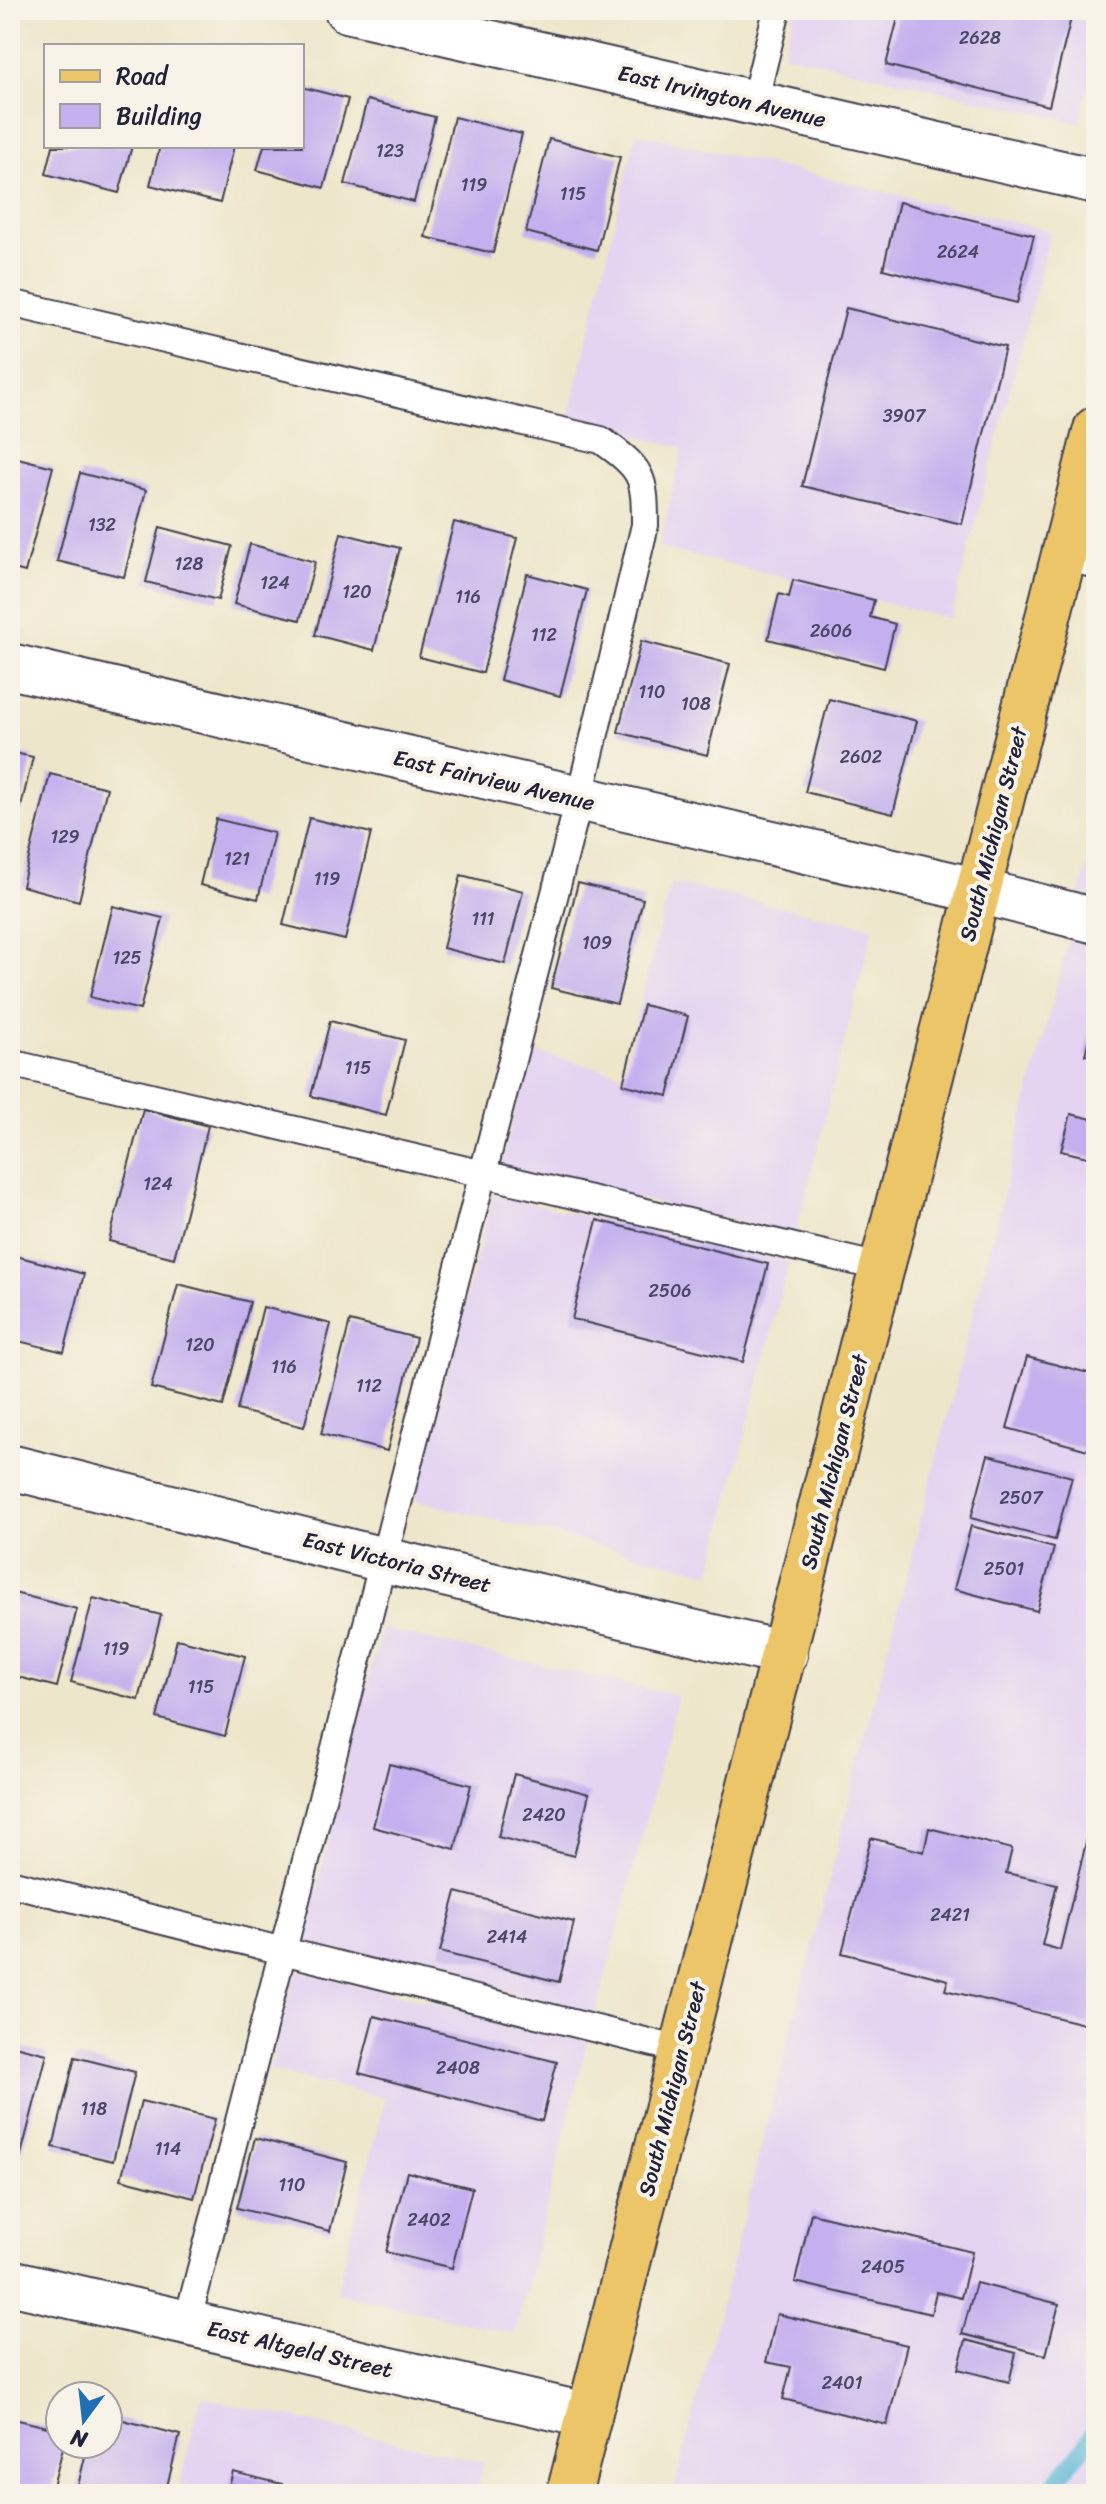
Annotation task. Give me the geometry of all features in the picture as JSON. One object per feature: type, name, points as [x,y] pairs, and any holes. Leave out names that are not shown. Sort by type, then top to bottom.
[{"type":"main road","name":"South Michigan Street","points":[[569,2494],[979,891],[1080,561],[1096,429]]},
{"type":"street","name":"East Irvington Avenue","points":[[347,10],[1096,181]]},
{"type":"street","name":"East Fairview Avenue","points":[[10,666],[979,891],[1096,921]]},
{"type":"street","name":"East Victoria Street","points":[[10,1467],[384,1560],[785,1654]]},
{"type":"street","name":"East Altgeld Street","points":[[10,2282],[589,2416]]},
{"type":"lane","points":[[754,103],[777,10]]},
{"type":"lane","points":[[10,303],[601,440],[630,460],[645,487],[645,525],[579,800],[187,2323]]},
{"type":"lane","points":[[10,1063],[884,1268]]},
{"type":"lane","points":[[10,1883],[681,2050]]},
{"type":"shaded area","points":[[795,10],[1096,10],[1096,57],[1079,123],[783,54]]},
{"type":"shaded area","points":[[636,133],[1051,231],[951,619],[659,547],[683,448],[569,418]]},
{"type":"shaded area","points":[[1096,830],[1096,2494],[673,2494]]},
{"type":"shaded area","points":[[671,883],[873,927],[796,1234],[501,1168],[530,1051],[622,1074]]},
{"type":"shaded area","points":[[493,1195],[789,1262],[711,1573],[414,1500]]},
{"type":"shaded area","points":[[381,1629],[678,1696],[596,2014],[303,1942]]},
{"type":"shaded area","points":[[296,1970],[588,2039],[515,2334],[336,2293],[385,2098],[270,2071]]},
{"type":"shaded area","points":[[201,2397],[484,2462],[476,2494],[177,2494]]},
{"type":"building","points":[[900,10],[1073,10],[1049,106],[886,65]]},
{"type":"building","points":[[304,88],[348,99],[324,188],[257,170],[263,148],[304,148]]},
{"type":"building","points":[[367,100],[435,117],[414,202],[345,184]]},
{"type":"building","points":[[454,117],[522,134],[493,253],[425,237]]},
{"type":"building","points":[[549,139],[620,157],[597,250],[526,232]]},
{"type":"building","points":[[52,148],[131,148],[119,193],[46,174]]},
{"type":"building","points":[[159,148],[234,148],[220,203],[150,185]]},
{"type":"building","points":[[899,202],[1034,235],[1017,303],[883,269]]},
{"type":"building","points":[[846,308],[1005,347],[962,524],[802,486]]},
{"type":"building","points":[[10,456],[53,467],[25,572],[10,568]]},
{"type":"building","points":[[80,473],[146,490],[124,577],[57,561]]},
{"type":"building","points":[[454,522],[517,538],[483,673],[419,657]]},
{"type":"building","points":[[160,527],[232,546],[218,600],[146,582]]},
{"type":"building","points":[[341,533],[400,548],[374,650],[315,635]]},
{"type":"building","points":[[250,544],[315,562],[300,620],[234,604]]},
{"type":"building","points":[[527,574],[587,590],[560,696],[500,680]]},
{"type":"building","points":[[793,580],[874,600],[870,617],[895,624],[884,668],[768,639],[779,594],[789,597]]},
{"type":"building","points":[[641,641],[730,664],[707,755],[618,732]]},
{"type":"building","points":[[829,699],[917,721],[893,814],[805,792]]},
{"type":"building","points":[[10,752],[33,757],[11,848],[10,848]]},
{"type":"building","points":[[50,774],[107,788],[79,901],[22,886]]},
{"type":"building","points":[[309,818],[371,833],[345,940],[283,925]]},
{"type":"building","points":[[216,819],[274,833],[258,899],[200,885]]},
{"type":"building","points":[[461,875],[523,891],[505,964],[443,948]]},
{"type":"building","points":[[578,883],[643,899],[617,1004],[551,988]]},
{"type":"building","points":[[113,906],[163,918],[140,1010],[90,997]]},
{"type":"building","points":[[643,1005],[688,1016],[668,1096],[623,1084]]},
{"type":"building","points":[[1096,1015],[1096,1057],[1085,1055]]},
{"type":"building","points":[[330,1021],[405,1040],[386,1115],[311,1096]]},
{"type":"building","points":[[143,1109],[208,1126],[174,1258],[109,1241]]},
{"type":"building","points":[[1071,1114],[1096,1120],[1096,1159],[1061,1151]]},
{"type":"building","points":[[597,1220],[768,1264],[743,1362],[572,1319]]},
{"type":"building","points":[[16,1256],[84,1274],[64,1352],[10,1339],[10,1279]]},
{"type":"building","points":[[178,1284],[250,1302],[223,1406],[151,1388]]},
{"type":"building","points":[[263,1307],[331,1324],[304,1427],[237,1410]]},
{"type":"building","points":[[350,1321],[416,1338],[387,1451],[321,1434]]},
{"type":"building","points":[[1027,1357],[1096,1375],[1096,1419],[1088,1450],[1007,1428]]},
{"type":"building","points":[[988,1455],[1072,1477],[1055,1540],[971,1518]]},
{"type":"building","points":[[971,1526],[1054,1548],[1037,1611],[954,1589]]},
{"type":"building","points":[[10,1592],[77,1609],[57,1687],[10,1675]]},
{"type":"building","points":[[93,1598],[161,1615],[139,1700],[71,1682]]},
{"type":"building","points":[[177,1639],[245,1656],[225,1736],[157,1718]]},
{"type":"building","points":[[389,1764],[471,1785],[455,1849],[373,1827]]},
{"type":"building","points":[[514,1774],[589,1794],[574,1856],[498,1837]]},
{"type":"building","points":[[929,1828],[1012,1849],[1006,1873],[1057,1884],[1042,1945],[1060,1950],[1089,1830],[1096,1832],[1096,2027],[945,1990],[948,1980],[842,1953],[871,1838],[924,1852]]},
{"type":"building","points":[[456,1892],[574,1922],[559,1982],[440,1952]]},
{"type":"building","points":[[374,2016],[557,2062],[542,2121],[359,2073]]},
{"type":"building","points":[[10,2045],[47,2054],[18,2166],[10,2164]]},
{"type":"building","points":[[75,2057],[135,2072],[113,2161],[53,2147]]},
{"type":"building","points":[[141,2101],[215,2119],[194,2198],[121,2179]]},
{"type":"building","points":[[255,2138],[347,2162],[330,2231],[237,2208]]},
{"type":"building","points":[[407,2172],[472,2188],[452,2268],[386,2252]]},
{"type":"building","points":[[811,2213],[972,2252],[961,2298],[936,2292],[931,2314],[795,2282]]},
{"type":"building","points":[[976,2283],[1059,2304],[1046,2355],[962,2334]]},
{"type":"building","points":[[777,2314],[907,2345],[887,2425],[783,2399],[791,2367],[766,2362]]},
{"type":"building","points":[[966,2340],[1016,2353],[1009,2382],[958,2369]]},
{"type":"building","points":[[10,2418],[44,2426],[44,2460],[60,2460],[51,2494],[10,2491]]},
{"type":"building","points":[[124,2420],[180,2435],[165,2494],[76,2494],[84,2460],[124,2460]]},
{"type":"building","points":[[233,2472],[282,2484],[280,2494],[227,2494]]},
{"type":"waterway","points":[[1055,2482],[1083,2449],[1096,2425]]}]
